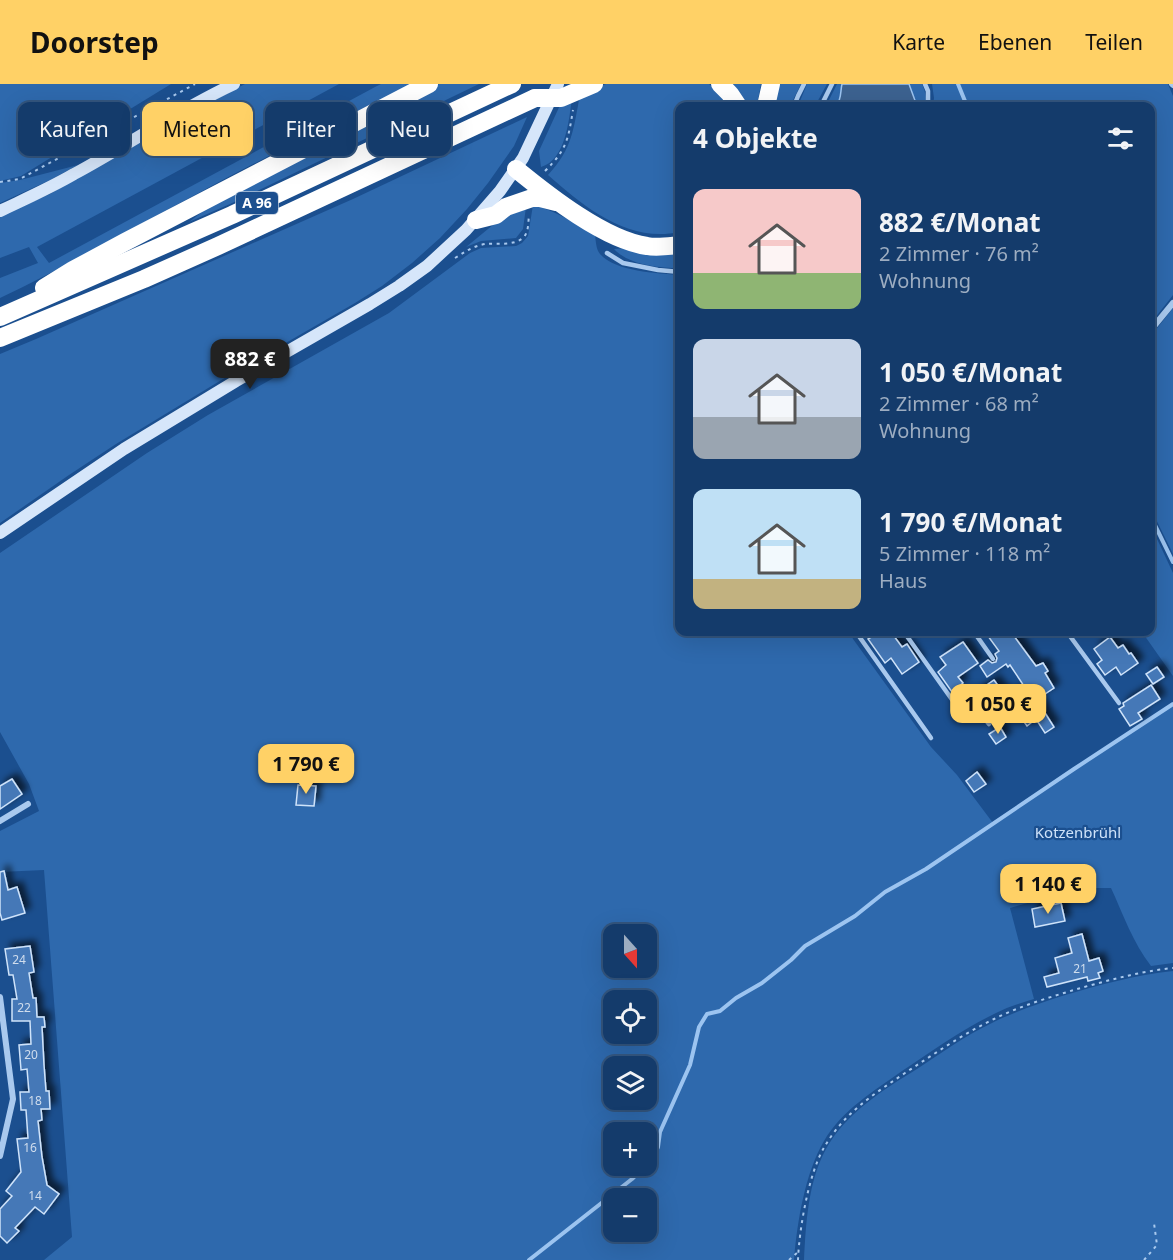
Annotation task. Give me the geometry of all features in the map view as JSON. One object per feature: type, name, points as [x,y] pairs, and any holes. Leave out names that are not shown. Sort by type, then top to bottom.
[{"type":"highway","name":"A 96","points":[[0,316],[73,270],[429,84]]},
{"type":"highway","name":"A 96","points":[[0,316],[223,219],[512,84]]},
{"type":"highway","name":"A 96","points":[[0,338],[218,246],[567,84]]},
{"type":"highway","points":[[535,98],[561,98],[594,84]]},
{"type":"highway","points":[[720,84],[735,102]]},
{"type":"highway","points":[[767,102],[771,84]]},
{"type":"highway","points":[[516,169],[578,215],[612,234],[629,242],[648,246],[675,245]]},
{"type":"highway","points":[[476,220],[496,215],[506,207],[532,198],[561,203]]},
{"type":"street","points":[[0,211],[76,174],[192,105],[234,84]]},
{"type":"street","points":[[0,533],[123,449],[339,323],[427,266],[476,220],[524,158],[558,84]]},
{"type":"street","points":[[1155,325],[1173,303]]},
{"type":"street","points":[[0,821],[28,804]]},
{"type":"street","points":[[0,997],[13,1099],[0,1156]]},
{"type":"lane","points":[[796,102],[804,84]]},
{"type":"lane","points":[[823,102],[832,84]]},
{"type":"lane","points":[[926,84],[928,102]]},
{"type":"lane","points":[[607,252],[623,263],[675,272]]},
{"type":"lane","points":[[859,636],[931,738]]},
{"type":"lane","points":[[907,636],[953,701],[972,703],[989,724]]},
{"type":"lane","points":[[977,636],[993,659]]},
{"type":"lane","points":[[1070,636],[1119,704]]},
{"type":"path","points":[[0,182],[20,178],[195,84]]},
{"type":"path","points":[[798,1260],[804,1210],[814,1170],[824,1147],[843,1120],[870,1096],[926,1059],[996,1018],[1016,1009],[1137,972],[1173,968]]},
{"type":"path","points":[[1144,1260],[1157,1245],[1154,1223]]},
{"type":"path","points":[[789,1260],[798,1251]]},
{"type":"green space","points":[[0,84],[171,84],[130,109],[130,102],[18,102],[18,156],[54,156],[21,176],[0,181]]},
{"type":"green space","points":[[245,84],[339,84],[306,102],[265,102],[265,124],[253,130],[253,102],[210,102]]},
{"type":"green space","points":[[381,84],[412,84],[376,102],[368,102],[368,106],[356,112],[356,102],[348,102]]},
{"type":"green space","points":[[439,84],[479,84],[442,102],[404,102]]},
{"type":"green space","points":[[606,84],[709,84],[723,96],[727,102],[675,102],[675,232],[642,232],[608,220],[576,199],[548,175],[563,156],[571,138],[580,95]]},
{"type":"green space","points":[[730,84],[761,84],[758,102],[743,102]]},
{"type":"green space","points":[[777,84],[801,84],[792,102],[772,102]]},
{"type":"green space","points":[[807,84],[827,84],[817,102],[800,102]]},
{"type":"green space","points":[[837,84],[922,84],[926,100],[926,102],[828,102]]},
{"type":"green space","points":[[932,84],[1168,84],[1173,96],[1173,295],[1155,318],[1155,102],[934,102]]},
{"type":"green space","points":[[572,98],[561,148],[549,163],[541,167],[539,151],[561,103]]},
{"type":"green space","points":[[527,117],[514,146],[488,183],[440,238],[412,263],[355,303],[116,444],[0,523],[0,354],[353,199],[444,156],[451,156],[451,153]]},
{"type":"green space","points":[[368,120],[368,137],[356,143],[356,127]]},
{"type":"green space","points":[[142,140],[142,156],[206,156],[37,247],[49,263],[247,156],[253,156],[253,153],[265,147],[265,156],[269,156],[0,298],[0,278],[38,263],[29,247],[0,258],[0,216],[50,194],[115,156],[130,156],[130,147]]},
{"type":"green space","points":[[299,156],[330,156],[189,222],[225,194]]},
{"type":"green space","points":[[78,165],[50,180],[0,203],[0,183]]},
{"type":"green space","name":"Kotzenbrühl","points":[[533,205],[557,214],[595,235],[600,254],[616,265],[675,275],[675,636],[852,636],[931,747],[957,775],[993,823],[1173,705],[1173,963],[1151,966],[1134,938],[1111,888],[1081,888],[1010,908],[1034,999],[1001,1011],[960,1033],[870,1094],[840,1120],[831,1130],[817,1154],[807,1183],[797,1230],[794,1260],[44,1260],[72,1237],[44,870],[0,872],[0,831],[39,811],[29,784],[0,732],[0,553],[147,453],[208,415],[389,313],[470,253],[481,248],[516,246],[528,236]]},
{"type":"green space","points":[[526,207],[523,229],[516,238],[481,241],[466,247],[499,220]]},
{"type":"green space","points":[[614,249],[675,253],[675,268],[636,262]]},
{"type":"green space","points":[[1173,308],[1173,554],[1155,517],[1155,331]]},
{"type":"green space","points":[[1155,535],[1173,573],[1173,676],[1145,636],[1155,636]]},
{"type":"green space","points":[[1173,971],[1173,1260],[804,1260],[809,1203],[820,1162],[834,1136],[866,1103],[962,1039],[1008,1016],[1090,988]]},
{"type":"shaded area","points":[[842,84],[909,84],[916,102],[838,102]]},
{"type":"building","points":[[873,636],[894,636],[902,647],[907,644],[919,662],[902,674],[891,658],[885,663],[868,639]]},
{"type":"building","points":[[988,636],[1014,636],[1036,666],[1043,663],[1048,671],[1045,673],[1054,688],[1042,696],[1031,691],[1054,727],[1045,733],[1036,719],[1027,726],[1017,712],[999,724],[977,692],[994,680],[1007,698],[1024,686],[1010,665],[1008,667],[1006,664],[987,677],[980,666],[988,660],[992,663],[996,662],[995,654],[999,651]]},
{"type":"building","points":[[1110,637],[1118,648],[1123,645],[1138,663],[1121,675],[1116,667],[1105,675],[1097,664],[1102,660],[1094,649]]},
{"type":"building","points":[[963,642],[978,663],[958,677],[963,683],[952,692],[938,672],[946,665],[940,657]]},
{"type":"building","points":[[1157,667],[1164,677],[1153,684],[1146,674]]},
{"type":"building","points":[[1151,685],[1160,699],[1138,713],[1142,719],[1130,726],[1119,709],[1124,706],[1123,703]]},
{"type":"building","points":[[1000,727],[1006,737],[996,744],[989,734]]},
{"type":"building","points":[[977,772],[986,784],[974,792],[966,781]]},
{"type":"building","points":[[12,779],[22,794],[0,809],[0,786]]},
{"type":"building","points":[[298,785],[316,786],[314,806],[296,805]]},
{"type":"building","points":[[4,871],[8,890],[17,887],[25,913],[2,920],[0,872]]},
{"type":"building","points":[[1061,903],[1065,921],[1035,927],[1032,909]]},
{"type":"building","points":[[1082,934],[1089,961],[1099,958],[1103,971],[1098,973],[1100,978],[1088,981],[1087,977],[1047,987],[1044,977],[1059,973],[1055,958],[1072,953],[1068,938]]},
{"type":"building","points":[[30,946],[34,972],[29,973],[33,998],[36,998],[37,1017],[44,1017],[45,1027],[42,1027],[44,1065],[46,1091],[49,1091],[50,1109],[41,1109],[42,1120],[38,1121],[42,1157],[47,1185],[59,1194],[44,1214],[35,1207],[15,1228],[19,1231],[7,1243],[0,1236],[0,1209],[12,1196],[6,1191],[21,1172],[17,1139],[28,1138],[26,1110],[21,1110],[20,1092],[29,1092],[27,1069],[21,1070],[19,1045],[31,1044],[30,1021],[12,1021],[12,999],[17,999],[13,975],[9,975],[5,949]]},
{"type":"waterway","points":[[958,84],[965,102]]},
{"type":"waterway","points":[[1155,525],[1173,562]]},
{"type":"waterway","points":[[657,1149],[660,1132],[690,1065],[699,1027],[707,1014],[720,1011],[736,998],[762,983],[805,946],[855,916],[885,892],[926,869],[1173,704]]},
{"type":"waterway","points":[[529,1260],[635,1176]]}]
